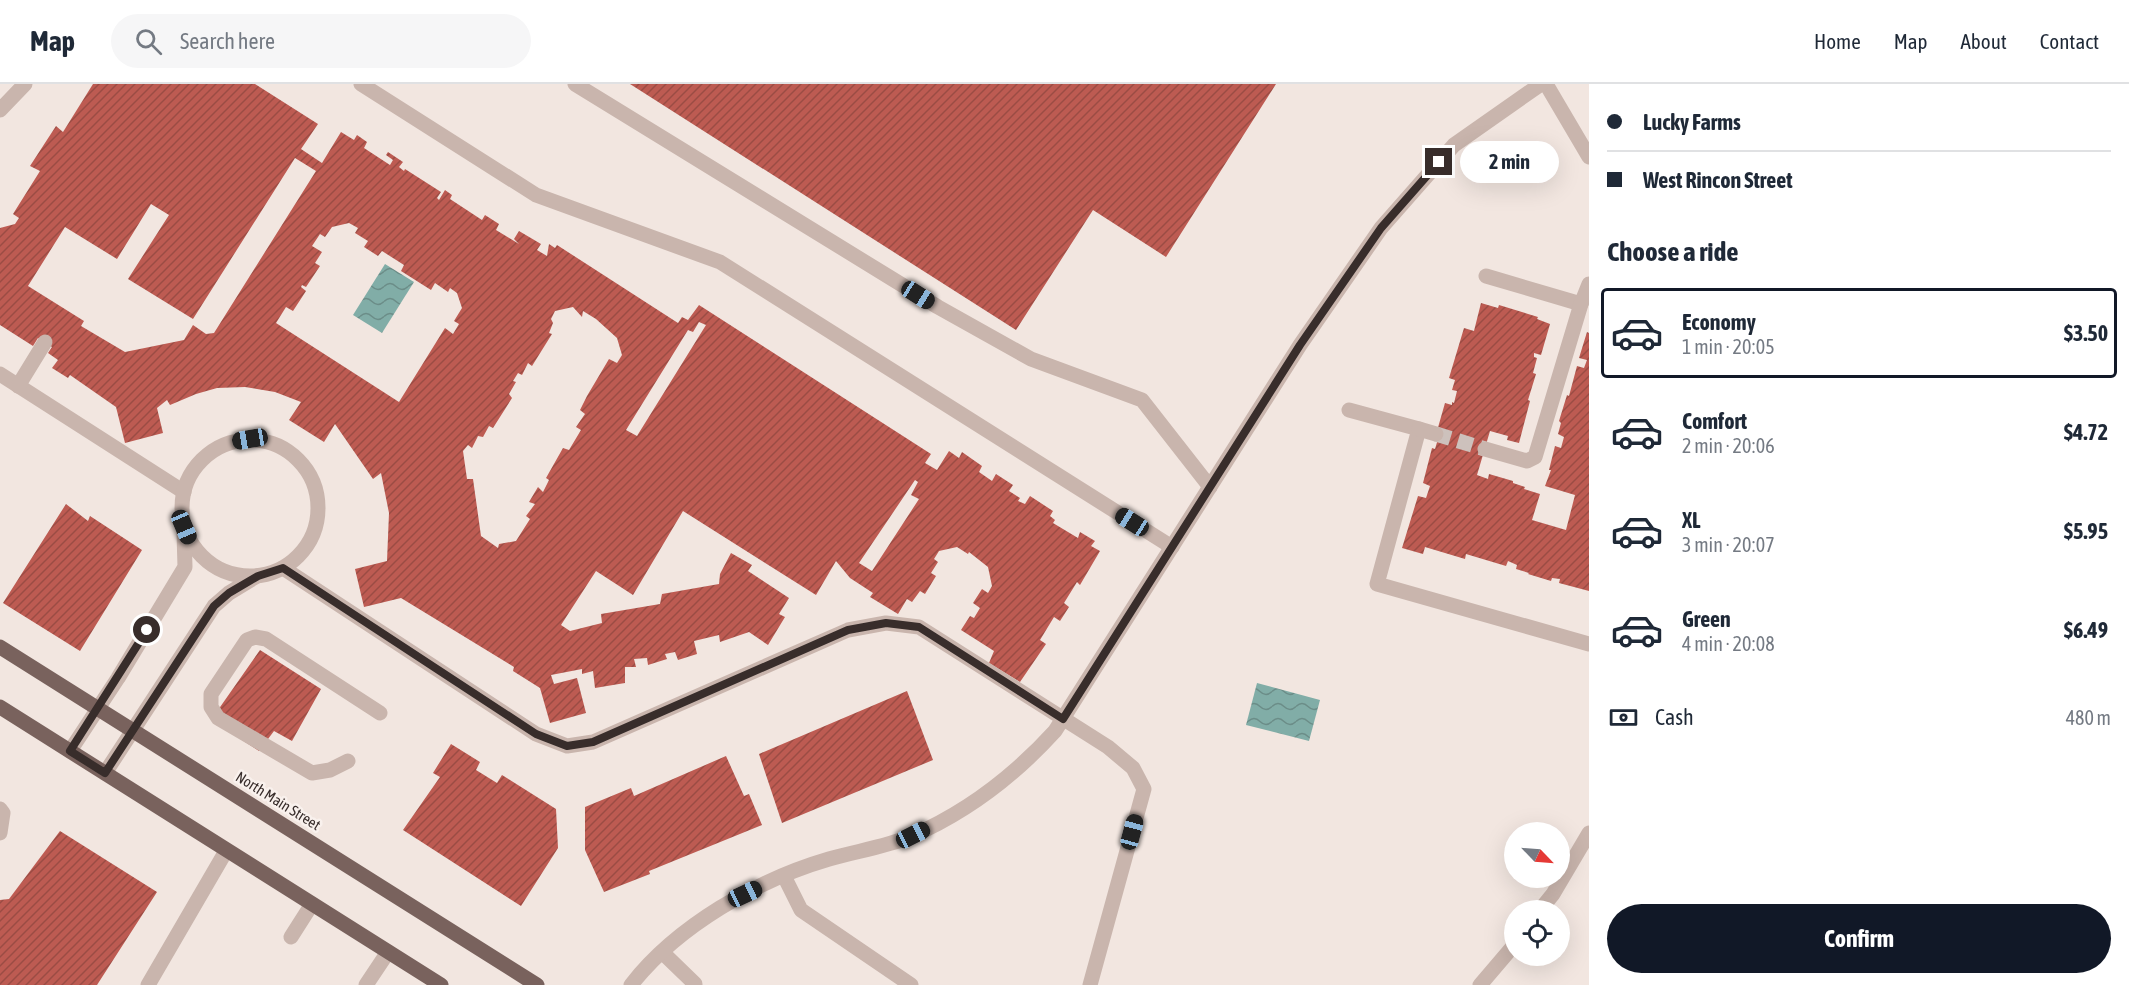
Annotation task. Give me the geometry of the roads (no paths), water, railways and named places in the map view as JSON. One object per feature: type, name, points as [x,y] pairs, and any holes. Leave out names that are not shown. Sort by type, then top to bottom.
[{"type":"main road","name":"North Main Street","points":[[0,647],[537,985]]},
{"type":"main road","points":[[0,707],[441,985]]},
{"type":"street","points":[[0,110],[25,84]]},
{"type":"street","points":[[361,84],[536,195],[720,262],[1172,547]]},
{"type":"street","points":[[575,84],[938,307],[1031,359],[1142,400],[1210,488]]},
{"type":"street","points":[[631,985],[662,952],[719,908],[784,876],[828,860],[889,845],[913,835],[956,812],[1028,761],[1055,732],[1300,345],[1381,228],[1454,145],[1544,84],[1589,157]]},
{"type":"street","points":[[1486,276],[1581,304]]},
{"type":"street","points":[[1485,449],[1527,461],[1535,457],[1589,284]]},
{"type":"street","points":[[18,386],[45,342]]},
{"type":"street","points":[[0,374],[184,492]]},
{"type":"street","points":[[1349,410],[1436,435]]},
{"type":"street","points":[[1419,429],[1377,584],[1589,644]]},
{"type":"street","points":[[70,751],[184,567],[182,509],[184,492],[192,471],[208,454],[228,443],[250,439],[272,442],[293,453],[308,470],[317,490],[319,513],[313,535],[301,555],[283,568],[258,576],[229,593],[214,606],[105,773]]},
{"type":"street","points":[[184,527],[190,542],[212,565],[241,576],[258,576]]},
{"type":"street","points":[[283,568],[536,734],[567,746],[593,742],[848,630],[886,623],[919,627],[1108,747],[1132,768],[1144,789],[1090,985]]},
{"type":"street","points":[[348,761],[330,770],[312,773],[218,718],[211,707],[211,694],[246,640],[255,637],[266,639],[380,713]]},
{"type":"street","points":[[0,809],[3,813],[0,833]]},
{"type":"street","points":[[1548,900],[1589,832]]},
{"type":"street","points":[[148,985],[226,851]]},
{"type":"street","points":[[784,876],[801,910],[911,985]]},
{"type":"street","points":[[291,937],[312,904]]},
{"type":"street","points":[[366,985],[388,952]]},
{"type":"street","points":[[662,952],[694,984]]},
{"type":"street","points":[[1480,985],[1504,957]]},
{"type":"water","points":[[385,264],[414,282],[382,333],[353,315]]},
{"type":"water","points":[[1257,683],[1320,700],[1309,741],[1246,725]]},
{"type":"tunnel","points":[[1436,434],[1485,449]]}]
